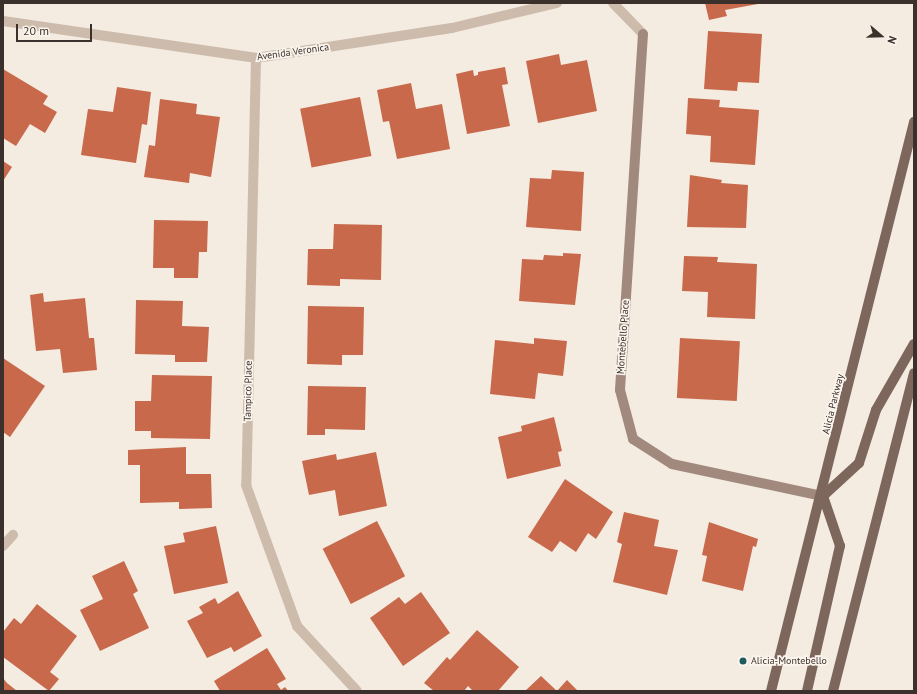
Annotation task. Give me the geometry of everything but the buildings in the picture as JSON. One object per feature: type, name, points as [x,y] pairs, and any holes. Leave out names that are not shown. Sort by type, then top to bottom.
[{"type":"main road","name":"Alicia Parkway","points":[[771,691],[822,496],[914,122]]},
{"type":"main road","points":[[807,691],[840,546],[822,496],[859,463],[876,410],[914,344]]},
{"type":"main road","points":[[833,691],[914,373]]},
{"type":"street","name":"Avenida Veronica","points":[[3,21],[256,58],[452,28],[557,3]]},
{"type":"street","name":"Montebello Place","points":[[613,3],[643,34],[620,390],[633,439],[672,464],[822,496]]},
{"type":"street","name":"Tampico Place","points":[[256,58],[246,485],[297,626],[357,691]]},
{"type":"street","points":[[3,546],[13,535]]},
{"type":"place","name":"Alicia-Montebello","points":[[743,661]]}]
